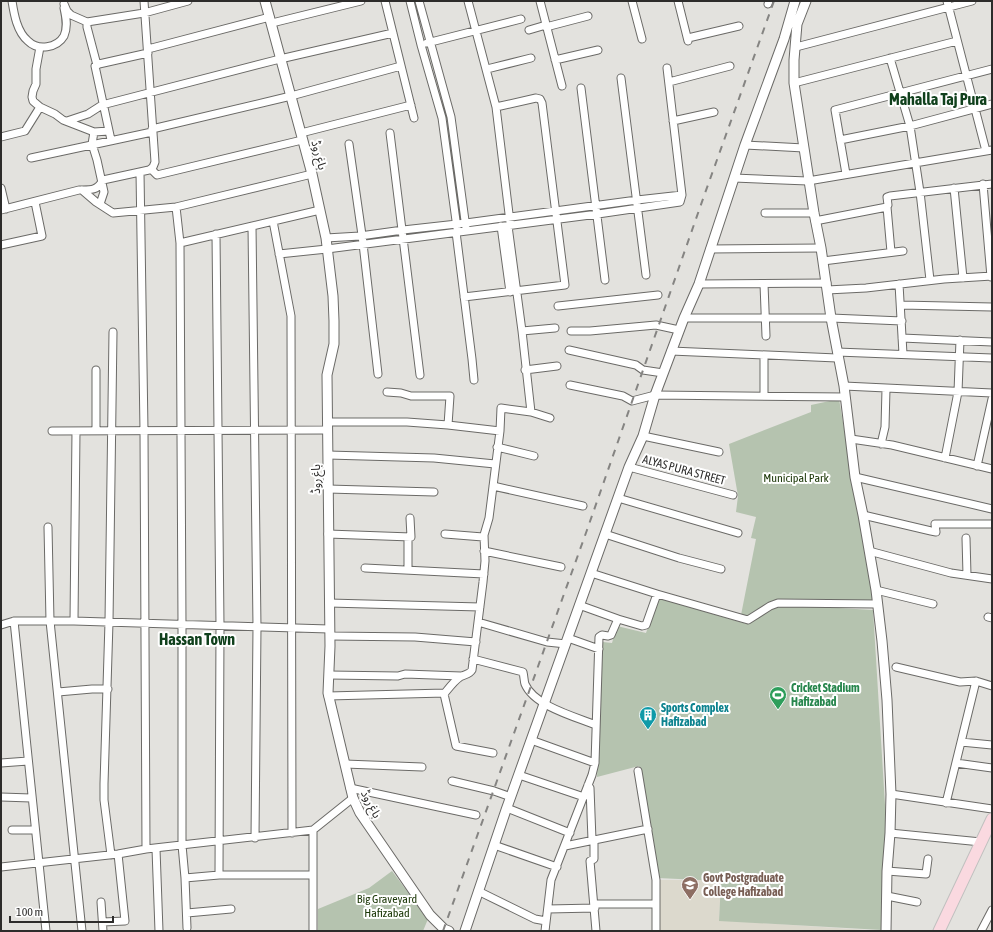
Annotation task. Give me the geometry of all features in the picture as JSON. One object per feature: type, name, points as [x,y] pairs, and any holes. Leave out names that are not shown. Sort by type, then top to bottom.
[{"type":"main road","points":[[939,931],[992,819]]},
{"type":"street","points":[[12,1],[20,31],[28,42],[40,47],[51,46],[64,36],[67,22],[63,2]]},
{"type":"street","points":[[1,188],[3,209],[82,190],[91,190],[99,187],[103,180],[151,169],[155,162],[149,93],[148,51],[144,1]]},
{"type":"street","points":[[63,2],[67,11],[73,16],[88,22],[144,13],[188,1]]},
{"type":"street","name":"باغ روڈ","points":[[265,1],[312,174],[326,238],[333,296],[334,344],[327,375],[330,633],[328,696],[350,788],[360,813],[430,915],[448,931]]},
{"type":"street","points":[[97,65],[271,20],[361,1]]},
{"type":"street","points":[[385,1],[414,118]]},
{"type":"street","points":[[410,1],[442,118],[474,380]]},
{"type":"street","points":[[419,1],[451,117],[466,227]]},
{"type":"street","points":[[468,1],[496,108],[513,292],[522,332],[525,370],[531,412]]},
{"type":"street","points":[[540,1],[562,86]]},
{"type":"street","points":[[632,1],[642,39]]},
{"type":"street","points":[[678,1],[688,40],[739,26]]},
{"type":"street","points":[[465,931],[518,775],[629,467],[643,436],[655,395],[679,330],[699,284],[745,144],[784,39],[795,1]]},
{"type":"street","points":[[806,1],[797,24],[794,83],[808,181],[827,287],[830,318],[844,386],[855,477],[876,590],[887,700],[891,794],[890,833],[886,871],[886,931]]},
{"type":"street","points":[[796,47],[947,4],[972,1]]},
{"type":"street","points":[[734,178],[808,181],[989,151],[975,108],[947,4]]},
{"type":"street","points":[[67,22],[73,16]]},
{"type":"street","points":[[529,30],[588,16]]},
{"type":"street","points":[[421,44],[521,19]]},
{"type":"street","points":[[88,22],[87,27],[97,65],[95,66],[102,105],[111,140]]},
{"type":"street","points":[[67,121],[88,114],[102,105],[280,59],[393,33]]},
{"type":"street","points":[[794,83],[957,41]]},
{"type":"street","points":[[40,47],[36,69],[36,84],[32,91],[33,101],[40,107],[67,121],[94,132],[109,131]]},
{"type":"street","points":[[555,60],[598,50]]},
{"type":"street","points":[[486,69],[531,58]]},
{"type":"street","points":[[890,58],[910,126],[920,192],[930,280]]},
{"type":"street","points":[[31,158],[152,131],[291,96],[401,66]]},
{"type":"street","points":[[669,82],[730,66]]},
{"type":"street","points":[[667,68],[674,121],[681,199]]},
{"type":"street","points":[[846,174],[835,110],[992,69]]},
{"type":"street","points":[[621,78],[638,200],[646,275]]},
{"type":"street","points":[[581,88],[597,206],[605,280]]},
{"type":"street","points":[[464,297],[565,285],[542,103],[540,99],[536,98],[496,108]]},
{"type":"street","points":[[840,140],[910,126],[992,104]]},
{"type":"street","points":[[151,169],[157,175],[302,137],[411,105]]},
{"type":"street","points":[[1,137],[25,131],[40,107]]},
{"type":"street","points":[[674,121],[714,112]]},
{"type":"street","points":[[442,118],[451,117]]},
{"type":"street","points":[[94,132],[92,144],[104,192],[100,204]]},
{"type":"street","points":[[390,133],[420,375]]},
{"type":"street","points":[[350,144],[378,374]]},
{"type":"street","points":[[745,144],[804,148]]},
{"type":"street","points":[[140,172],[144,430],[146,849]]},
{"type":"street","points":[[82,190],[113,213],[176,207],[312,174]]},
{"type":"street","points":[[699,284],[764,284],[866,288],[930,280],[992,276],[990,240],[983,184]]},
{"type":"street","points":[[891,252],[887,197],[992,184]]},
{"type":"street","points":[[954,188],[963,278]]},
{"type":"street","points":[[279,254],[362,245],[456,232],[466,227],[507,224],[555,211],[638,200],[681,199]]},
{"type":"street","points":[[326,238],[456,224],[466,227],[556,219],[638,209],[681,199]]},
{"type":"street","points":[[1,245],[42,236],[35,202]]},
{"type":"street","points":[[176,207],[180,243],[182,845],[187,928]]},
{"type":"street","points":[[765,213],[814,217],[887,207]]},
{"type":"street","points":[[180,243],[320,210]]},
{"type":"street","points":[[273,221],[291,316],[290,430],[292,833]]},
{"type":"street","points":[[252,226],[257,627],[255,838]]},
{"type":"street","points":[[216,234],[220,626],[219,875]]},
{"type":"street","points":[[710,249],[821,248]]},
{"type":"street","points":[[823,261],[903,251]]},
{"type":"street","points":[[764,284],[766,336]]},
{"type":"street","points":[[899,284],[903,354]]},
{"type":"street","points":[[558,306],[658,295]]},
{"type":"street","points":[[901,305],[992,307]]},
{"type":"street","points":[[684,318],[830,318],[902,322]]},
{"type":"street","points":[[571,331],[590,331],[656,325],[679,330]]},
{"type":"street","points":[[522,332],[555,328]]},
{"type":"street","points":[[103,922],[125,921],[104,800],[108,689],[113,332]]},
{"type":"street","points":[[902,338],[992,342]]},
{"type":"street","points":[[945,458],[958,392],[960,340]]},
{"type":"street","points":[[569,350],[636,365],[643,370],[663,373]]},
{"type":"street","points":[[671,351],[764,355],[903,354],[992,358]]},
{"type":"street","points":[[764,355],[764,396]]},
{"type":"street","points":[[525,370],[557,366]]},
{"type":"street","points":[[96,370],[96,430]]},
{"type":"street","points":[[570,385],[623,396],[632,401],[655,395],[845,397]]},
{"type":"street","points":[[844,386],[992,393]]},
{"type":"street","points":[[881,444],[885,427],[886,389]]},
{"type":"street","points":[[387,392],[401,393],[411,396],[450,396],[448,425]]},
{"type":"street","points":[[977,466],[992,399]]},
{"type":"street","points":[[329,675],[398,676],[405,674],[461,676],[470,674],[472,670],[476,642],[484,574],[484,537],[489,518],[500,431],[501,408],[531,412],[550,418]]},
{"type":"street","points":[[52,431],[290,430],[328,426],[407,422],[500,431]]},
{"type":"street","points":[[74,621],[76,431]]},
{"type":"street","points":[[643,436],[719,452]]},
{"type":"street","points":[[851,439],[945,458],[992,470]]},
{"type":"street","points":[[497,447],[534,456]]},
{"type":"street","points":[[328,455],[434,458],[495,464]]},
{"type":"street","name":"ALYAS PURA STREET","points":[[629,467],[733,495]]},
{"type":"street","points":[[855,477],[992,509]]},
{"type":"street","points":[[492,486],[583,506]]},
{"type":"street","points":[[328,489],[434,492]]},
{"type":"street","points":[[618,498],[738,533]]},
{"type":"street","points":[[863,515],[931,532],[936,532],[935,524],[992,524]]},
{"type":"street","points":[[408,570],[408,537],[410,537],[410,518]]},
{"type":"street","points":[[48,527],[50,621],[82,931]]},
{"type":"street","points":[[328,534],[408,537]]},
{"type":"street","points":[[445,534],[484,537]]},
{"type":"street","points":[[605,534],[680,558],[721,568]]},
{"type":"street","points":[[966,538],[967,575]]},
{"type":"street","points":[[484,551],[561,567]]},
{"type":"street","points":[[869,551],[951,573],[992,578]]},
{"type":"street","points":[[365,568],[484,574]]},
{"type":"street","points":[[591,573],[748,620],[770,606],[778,604],[878,604]]},
{"type":"street","points":[[876,590],[933,604]]},
{"type":"street","points":[[580,605],[642,626],[646,625],[657,594]]},
{"type":"street","points":[[329,603],[480,607]]},
{"type":"street","points":[[545,931],[551,880],[584,797],[595,763],[599,637],[602,635],[611,635],[618,619]]},
{"type":"street","points":[[14,621],[46,931]]},
{"type":"street","points":[[1,624],[14,621],[74,621],[182,624],[292,629],[330,633],[415,637],[476,642]]},
{"type":"street","points":[[478,622],[547,642],[567,641],[599,649]]},
{"type":"street","points":[[473,659],[523,672],[525,684],[530,692],[544,704],[552,709],[596,725]]},
{"type":"street","points":[[896,666],[960,682],[976,681],[992,686]]},
{"type":"street","points":[[461,676],[444,694],[456,746],[493,753]]},
{"type":"street","points":[[946,803],[976,681]]},
{"type":"street","points":[[58,692],[108,689]]},
{"type":"street","points":[[328,696],[445,693]]},
{"type":"street","points":[[531,740],[595,763]]},
{"type":"street","points":[[961,742],[992,745]]},
{"type":"street","points":[[1,763],[28,761]]},
{"type":"street","points":[[956,763],[992,768]]},
{"type":"street","points":[[345,764],[422,767]]},
{"type":"street","points":[[638,771],[656,880],[656,931]]},
{"type":"street","points":[[518,775],[584,797]]},
{"type":"street","points":[[452,781],[494,791],[511,797]]},
{"type":"street","points":[[588,785],[590,788],[594,859],[590,861],[596,931]]},
{"type":"street","points":[[350,788],[476,815]]},
{"type":"street","points":[[891,794],[992,809]]},
{"type":"street","points":[[1,797],[32,798]]},
{"type":"street","points":[[1,868],[146,849],[255,838],[313,830],[353,798]]},
{"type":"street","points":[[507,808],[570,833]]},
{"type":"street","points":[[565,846],[648,829]]},
{"type":"street","points":[[12,830],[35,830]]},
{"type":"street","points":[[313,830],[313,931]]},
{"type":"street","points":[[890,833],[981,842]]},
{"type":"street","points":[[494,845],[556,867]]},
{"type":"street","points":[[156,849],[159,931]]},
{"type":"street","points":[[886,871],[926,874],[928,859]]},
{"type":"street","points":[[185,878],[219,875],[312,875]]},
{"type":"street","points":[[478,891],[535,919],[546,921]]},
{"type":"street","points":[[886,896],[917,902]]},
{"type":"street","points":[[101,902],[104,931]]},
{"type":"street","points":[[548,909],[656,904]]},
{"type":"street","points":[[187,913],[231,909]]},
{"type":"street","points":[[981,931],[992,910]]},
{"type":"shaded area","name":"Govt Postgraduate College Hafizabad","points":[[658,880],[721,880],[719,920],[881,931],[660,931]]},
{"type":"green space","name":"Municipal Park","points":[[839,399],[874,602],[770,602],[752,614],[745,616],[741,615],[756,539],[751,538],[756,517],[736,512],[738,496],[729,444],[811,412],[811,405]]},
{"type":"green space","points":[[658,598],[747,624],[766,612],[787,605],[873,610],[886,821],[882,930],[719,921],[721,881],[658,878],[639,766],[597,777],[603,642],[612,643],[617,626],[646,633]]},
{"type":"green space","name":"Big Graveyard Hafizabad","points":[[392,871],[428,919],[423,931],[318,931],[318,909],[369,888]]},
{"type":"railway","points":[[443,931],[587,530],[774,1]]},
{"type":"place","name":"Cricket Stadium Hafizabad","points":[[778,710]]},
{"type":"place","name":"Sports Complex Hafizabad","points":[[648,730]]},
{"type":"place","name":"Govt Postgraduate College Hafizabad","points":[[690,900]]},
{"type":"district","name":"Mahalla Taj Pura","points":[[938,99]]},
{"type":"district","name":"Hassan Town","points":[[197,639]]}]
